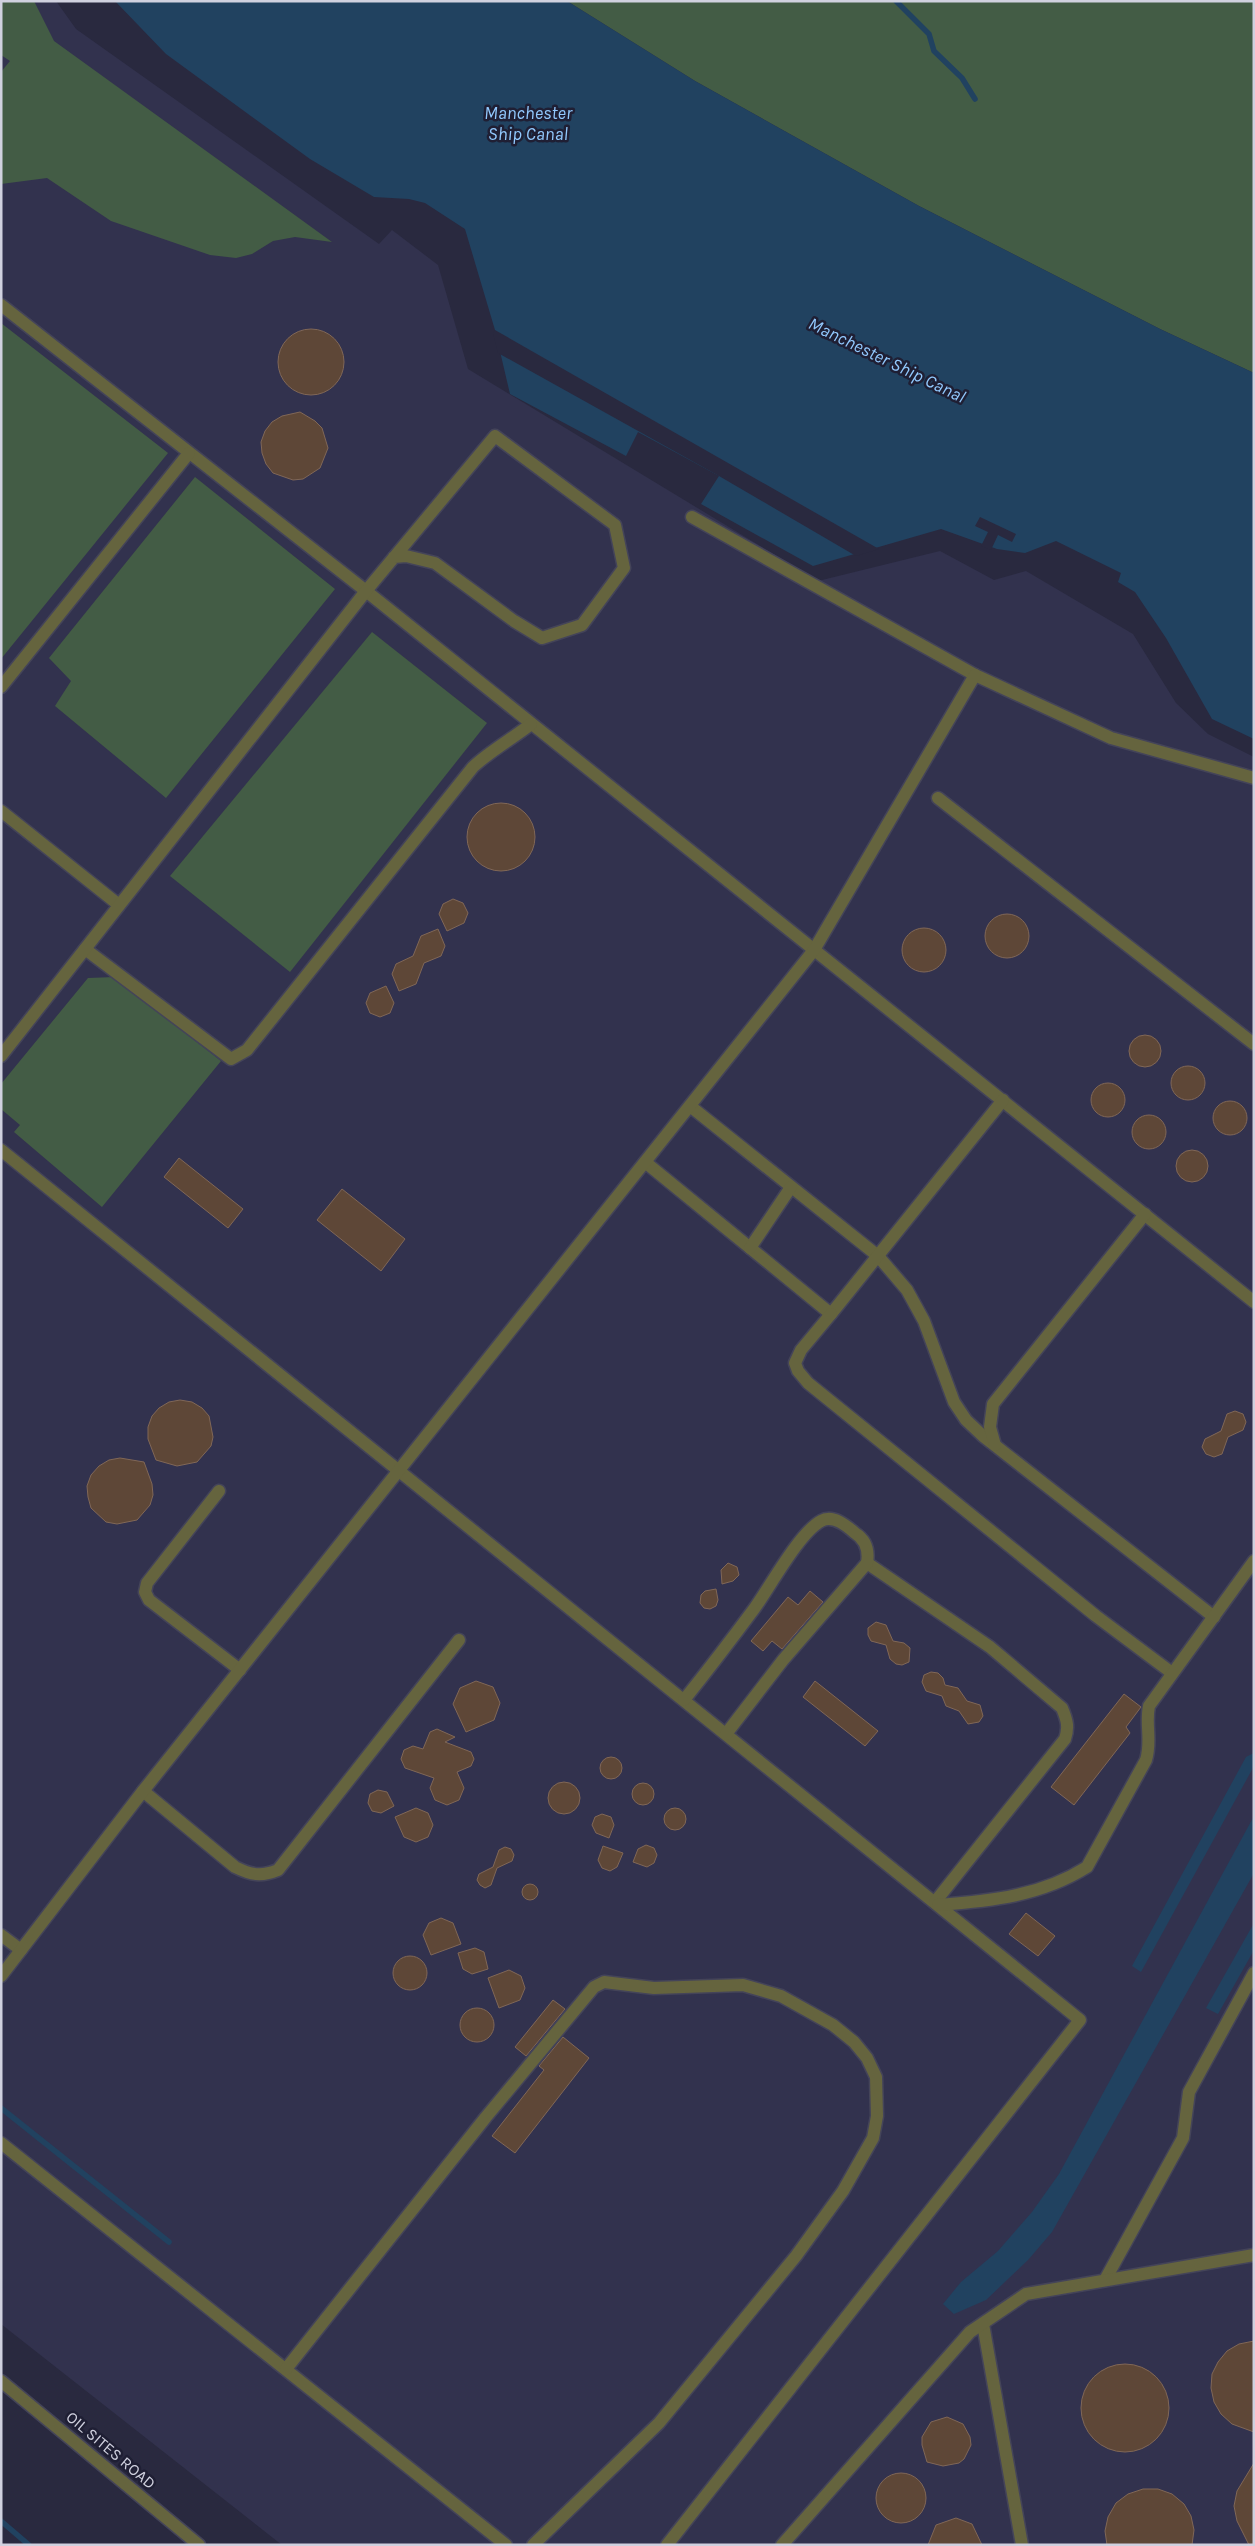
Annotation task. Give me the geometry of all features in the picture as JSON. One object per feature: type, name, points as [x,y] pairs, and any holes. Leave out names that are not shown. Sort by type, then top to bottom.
[{"type":"lane","points":[[1,305],[366,591],[1254,1302]]},
{"type":"lane","points":[[1,1056],[366,591],[394,557],[495,436],[615,525],[624,568],[582,625],[542,638],[514,621],[434,563],[406,556],[394,557]]},
{"type":"lane","points":[[1,687],[189,453]]},
{"type":"lane","points":[[692,517],[975,675],[1111,738],[1254,778]]},
{"type":"lane","points":[[1,1976],[143,1791],[814,950],[975,675]]},
{"type":"lane","points":[[85,949],[231,1059],[247,1050],[473,767],[486,755],[501,747],[532,724]]},
{"type":"lane","points":[[938,798],[1254,1044]]},
{"type":"lane","points":[[1,811],[119,905]]},
{"type":"lane","points":[[1003,1100],[801,1350],[795,1363],[798,1371],[808,1383],[1096,1616],[1172,1673]]},
{"type":"lane","points":[[690,1106],[878,1256],[907,1290],[924,1321],[954,1402],[966,1420],[995,1445],[1214,1617]]},
{"type":"lane","points":[[1,1150],[1080,2020],[667,2545]]},
{"type":"lane","points":[[645,1162],[831,1314]]},
{"type":"lane","points":[[750,1248],[791,1187]]},
{"type":"lane","points":[[995,1445],[990,1427],[994,1404],[1144,1214]]},
{"type":"lane","points":[[219,1491],[147,1583],[145,1592],[149,1600],[240,1670]]},
{"type":"lane","points":[[684,1700],[755,1608],[791,1554],[822,1520],[831,1519],[843,1524],[860,1536],[868,1549],[867,1563],[783,1660],[726,1734]]},
{"type":"lane","points":[[936,1904],[998,1901],[1049,1886],[1071,1877],[1087,1867],[1146,1760],[1151,1746],[1146,1717],[1149,1706],[1254,1561]]},
{"type":"lane","points":[[867,1563],[990,1646],[1062,1708],[1067,1719],[1068,1730],[1065,1739],[936,1904]]},
{"type":"lane","points":[[143,1791],[235,1867],[248,1874],[259,1876],[278,1870],[459,1640]]},
{"type":"lane","points":[[1,1934],[21,1950]]},
{"type":"lane","points":[[1105,2280],[1183,2138],[1189,2092],[1254,1973]]},
{"type":"lane","points":[[286,2369],[486,2117],[594,1987],[604,1982],[654,1988],[743,1985],[782,1996],[833,2025],[854,2042],[867,2058],[876,2077],[878,2096],[878,2116],[873,2138],[844,2191],[796,2256],[659,2423],[533,2545]]},
{"type":"lane","points":[[1,2143],[506,2545]]},
{"type":"lane","points":[[782,2545],[970,2332],[1026,2294],[1254,2255]]},
{"type":"lane","points":[[983,2324],[1022,2545]]},
{"type":"lane","name":"OIL SITES ROAD","points":[[1,2381],[199,2545]]},
{"type":"shaded area","points":[[1,1],[56,1],[76,29],[379,244],[392,230],[438,265],[468,369],[818,581],[940,551],[994,580],[1026,571],[1133,634],[1176,703],[1208,734],[1254,757],[1254,2545],[282,2545],[1,2324]]},
{"type":"green space","points":[[1,1],[34,1],[54,41],[332,242],[295,237],[273,241],[252,254],[236,258],[210,255],[111,221],[47,178],[1,184],[1,72],[10,61],[1,55]]},
{"type":"green space","points":[[567,1],[1254,1],[1254,373],[1160,329],[919,206],[695,81]]},
{"type":"green space","points":[[1,323],[168,453],[1,659]]},
{"type":"green space","points":[[195,477],[335,589],[166,798],[55,706],[71,681],[49,658]]},
{"type":"green space","points":[[372,632],[487,723],[290,972],[170,876]]},
{"type":"green space","points":[[115,977],[221,1061],[102,1207],[14,1132],[20,1125],[1,1109],[1,1084],[88,978]]},
{"type":"water","name":"Manchester Ship Canal","points":[[115,1],[567,1],[695,81],[919,206],[1160,329],[1254,373],[1254,739],[1212,719],[1166,638],[1135,592],[1118,582],[1121,573],[1056,541],[1025,553],[997,549],[941,529],[813,566],[701,504],[719,476],[638,432],[626,456],[510,394],[495,330],[465,229],[425,203],[409,199],[374,197],[310,159],[166,54]]},
{"type":"water","points":[[1254,1753],[1254,1766],[1141,1972],[1132,1966],[1246,1757]]},
{"type":"water","points":[[1254,1816],[1254,1873],[1052,2232],[1028,2260],[986,2300],[954,2314],[943,2304],[961,2282],[998,2251],[1032,2212],[1059,2174]]},
{"type":"water","points":[[1254,1923],[1254,1950],[1218,2014],[1206,2008]]},
{"type":"pier","points":[[495,330],[879,549],[856,556],[719,476],[498,353],[493,333]]},
{"type":"pier","points":[[980,517],[1016,534],[1012,542],[998,535],[991,550],[981,546],[988,532],[975,526]]},
{"type":"building","points":[[311,329],[324,331],[339,344],[342,349],[344,362],[342,375],[329,390],[324,393],[311,395],[298,393],[283,380],[280,375],[278,362],[280,349],[293,334],[298,331]]},
{"type":"building","points":[[300,412],[315,421],[322,428],[328,448],[320,468],[303,479],[293,480],[273,473],[266,464],[261,442],[265,431],[272,422],[282,416]]},
{"type":"building","points":[[501,803],[514,806],[525,813],[532,824],[535,837],[532,850],[525,861],[514,868],[501,871],[488,868],[477,861],[470,850],[467,837],[470,824],[477,813],[488,806]]},
{"type":"building","points":[[453,899],[463,903],[468,913],[464,923],[447,931],[439,914],[443,904]]},
{"type":"building","points":[[1007,914],[1019,918],[1025,924],[1029,936],[1025,948],[1019,954],[1007,958],[995,954],[989,948],[985,936],[989,924],[995,918]]},
{"type":"building","points":[[924,928],[936,932],[942,938],[946,950],[942,962],[936,968],[924,972],[912,968],[906,962],[902,950],[906,938],[912,932]]},
{"type":"building","points":[[438,929],[445,946],[441,956],[424,963],[416,984],[399,991],[392,974],[396,964],[413,956],[421,936]]},
{"type":"building","points":[[386,986],[394,1003],[390,1013],[380,1017],[370,1013],[366,1003],[370,993]]},
{"type":"building","points":[[1145,1035],[1157,1039],[1161,1051],[1157,1063],[1145,1067],[1133,1063],[1129,1051],[1133,1039]]},
{"type":"building","points":[[1188,1066],[1200,1071],[1205,1083],[1200,1095],[1188,1100],[1176,1095],[1171,1083],[1176,1071]]},
{"type":"building","points":[[1108,1083],[1120,1088],[1125,1100],[1120,1112],[1108,1117],[1096,1112],[1091,1100],[1096,1088]]},
{"type":"building","points":[[1230,1101],[1242,1106],[1247,1118],[1242,1130],[1230,1135],[1218,1130],[1213,1118],[1218,1106]]},
{"type":"building","points":[[1149,1115],[1161,1120],[1166,1132],[1161,1144],[1149,1149],[1137,1144],[1132,1132],[1137,1120]]},
{"type":"building","points":[[1192,1150],[1204,1154],[1208,1166],[1204,1178],[1192,1182],[1180,1178],[1176,1166],[1180,1154]]},
{"type":"building","points":[[179,1158],[243,1209],[228,1228],[164,1177]]},
{"type":"building","points":[[342,1189],[405,1239],[381,1271],[317,1220]]},
{"type":"building","points":[[180,1400],[192,1402],[202,1408],[209,1416],[213,1437],[211,1446],[197,1462],[177,1466],[156,1460],[148,1439],[148,1427],[152,1416],[159,1408],[169,1402]]},
{"type":"building","points":[[1235,1411],[1243,1414],[1246,1422],[1243,1430],[1228,1437],[1222,1454],[1214,1457],[1206,1454],[1202,1447],[1205,1439],[1221,1431],[1227,1414]]},
{"type":"building","points":[[120,1458],[144,1462],[152,1484],[153,1495],[150,1505],[137,1520],[117,1524],[106,1522],[91,1508],[87,1486],[91,1475],[99,1466],[109,1460]]},
{"type":"building","points":[[728,1563],[737,1567],[739,1575],[733,1581],[722,1584],[721,1570]]},
{"type":"building","points":[[716,1589],[718,1600],[716,1606],[710,1609],[704,1608],[700,1603],[701,1595],[705,1591]]},
{"type":"building","points":[[810,1591],[823,1602],[782,1649],[772,1641],[763,1651],[751,1641],[788,1597],[798,1605]]},
{"type":"building","points":[[876,1622],[886,1625],[893,1641],[904,1643],[910,1648],[909,1662],[902,1665],[896,1664],[890,1659],[886,1645],[871,1641],[868,1635],[868,1628]]},
{"type":"building","points":[[931,1672],[938,1673],[943,1678],[945,1685],[958,1688],[967,1701],[980,1705],[983,1716],[979,1722],[968,1724],[959,1711],[946,1706],[942,1696],[926,1691],[922,1682],[924,1675]]},
{"type":"building","points":[[476,1681],[493,1687],[500,1703],[494,1720],[466,1732],[453,1704],[460,1688]]},
{"type":"building","points":[[815,1681],[878,1731],[865,1746],[803,1697]]},
{"type":"building","points":[[1124,1694],[1141,1707],[1126,1727],[1130,1733],[1074,1805],[1051,1787]]},
{"type":"building","points":[[437,1729],[455,1737],[445,1742],[471,1752],[474,1759],[471,1766],[457,1772],[464,1788],[459,1800],[447,1805],[435,1800],[430,1788],[434,1778],[405,1768],[401,1759],[404,1750],[413,1746],[423,1749],[430,1732]]},
{"type":"building","points":[[611,1757],[621,1764],[622,1768],[615,1778],[611,1779],[601,1772],[600,1768],[607,1758]]},
{"type":"building","points":[[564,1782],[570,1783],[575,1787],[579,1792],[579,1804],[575,1809],[570,1813],[564,1814],[558,1813],[553,1809],[549,1804],[548,1798],[549,1792],[553,1787],[558,1783]]},
{"type":"building","points":[[643,1783],[653,1790],[654,1794],[647,1804],[643,1805],[633,1798],[632,1794],[639,1784]]},
{"type":"building","points":[[378,1790],[387,1792],[394,1806],[381,1813],[372,1811],[368,1803],[370,1794]]},
{"type":"building","points":[[416,1808],[428,1813],[433,1825],[428,1837],[416,1842],[404,1837],[395,1817]]},
{"type":"building","points":[[675,1808],[683,1811],[686,1819],[683,1827],[675,1830],[667,1827],[664,1819],[667,1811]]},
{"type":"building","points":[[602,1814],[611,1817],[614,1825],[609,1838],[596,1833],[592,1825],[595,1817]]},
{"type":"building","points":[[646,1845],[654,1848],[657,1855],[654,1863],[647,1867],[633,1862],[638,1849]]},
{"type":"building","points":[[603,1846],[623,1853],[617,1867],[610,1871],[602,1868],[598,1860]]},
{"type":"building","points":[[505,1847],[511,1849],[514,1855],[512,1861],[497,1868],[491,1885],[485,1888],[477,1880],[479,1874],[493,1867],[499,1850]]},
{"type":"building","points":[[530,1884],[538,1892],[530,1900],[522,1892]]},
{"type":"building","points":[[1026,1913],[1055,1936],[1038,1956],[1009,1934]]},
{"type":"building","points":[[441,1918],[453,1923],[461,1944],[431,1955],[423,1935],[429,1923]]},
{"type":"building","points":[[475,1948],[484,1952],[488,1969],[472,1974],[463,1969],[458,1953]]},
{"type":"building","points":[[410,1956],[417,1957],[422,1961],[426,1966],[426,1980],[422,1985],[417,1989],[410,1990],[403,1989],[398,1985],[394,1980],[393,1973],[394,1966],[398,1961],[403,1957]]},
{"type":"building","points":[[509,1970],[521,1976],[525,1988],[520,2000],[499,2008],[488,1978]]},
{"type":"building","points":[[553,2000],[565,2009],[526,2056],[515,2047]]},
{"type":"building","points":[[477,2008],[484,2009],[489,2013],[493,2018],[493,2032],[489,2037],[484,2041],[477,2042],[470,2041],[465,2037],[461,2032],[460,2025],[461,2018],[465,2013],[470,2009]]},
{"type":"building","points":[[563,2037],[589,2058],[515,2153],[492,2136],[544,2070],[539,2066]]},
{"type":"building","points":[[1254,2341],[1254,2432],[1232,2424],[1221,2414],[1214,2402],[1211,2388],[1212,2374],[1218,2362],[1227,2351],[1239,2344]]},
{"type":"building","points":[[1125,2364],[1142,2367],[1156,2377],[1166,2391],[1169,2408],[1166,2425],[1156,2439],[1142,2449],[1125,2452],[1108,2449],[1094,2439],[1084,2425],[1081,2408],[1084,2391],[1094,2377],[1108,2367]]},
{"type":"building","points":[[947,2417],[963,2424],[970,2437],[971,2445],[964,2459],[959,2463],[943,2466],[927,2462],[922,2445],[922,2437],[931,2422]]},
{"type":"building","points":[[1254,2463],[1254,2545],[1249,2545],[1237,2521],[1234,2506],[1237,2491]]},
{"type":"building","points":[[901,2473],[910,2475],[921,2484],[926,2498],[924,2507],[915,2518],[901,2523],[892,2521],[881,2512],[876,2498],[878,2489],[887,2478]]},
{"type":"building","points":[[1143,2489],[1158,2489],[1172,2494],[1184,2504],[1191,2516],[1194,2530],[1192,2545],[1107,2545],[1105,2531],[1108,2517],[1116,2503],[1128,2494]]},
{"type":"building","points":[[956,2518],[972,2524],[982,2545],[928,2545],[936,2525]]},
{"type":"waterway","points":[[896,1],[929,34],[934,51],[962,78],[975,99]]},
{"type":"waterway","points":[[1,2108],[169,2242]]},
{"type":"waterway","points":[[1,2521],[29,2545]]}]
